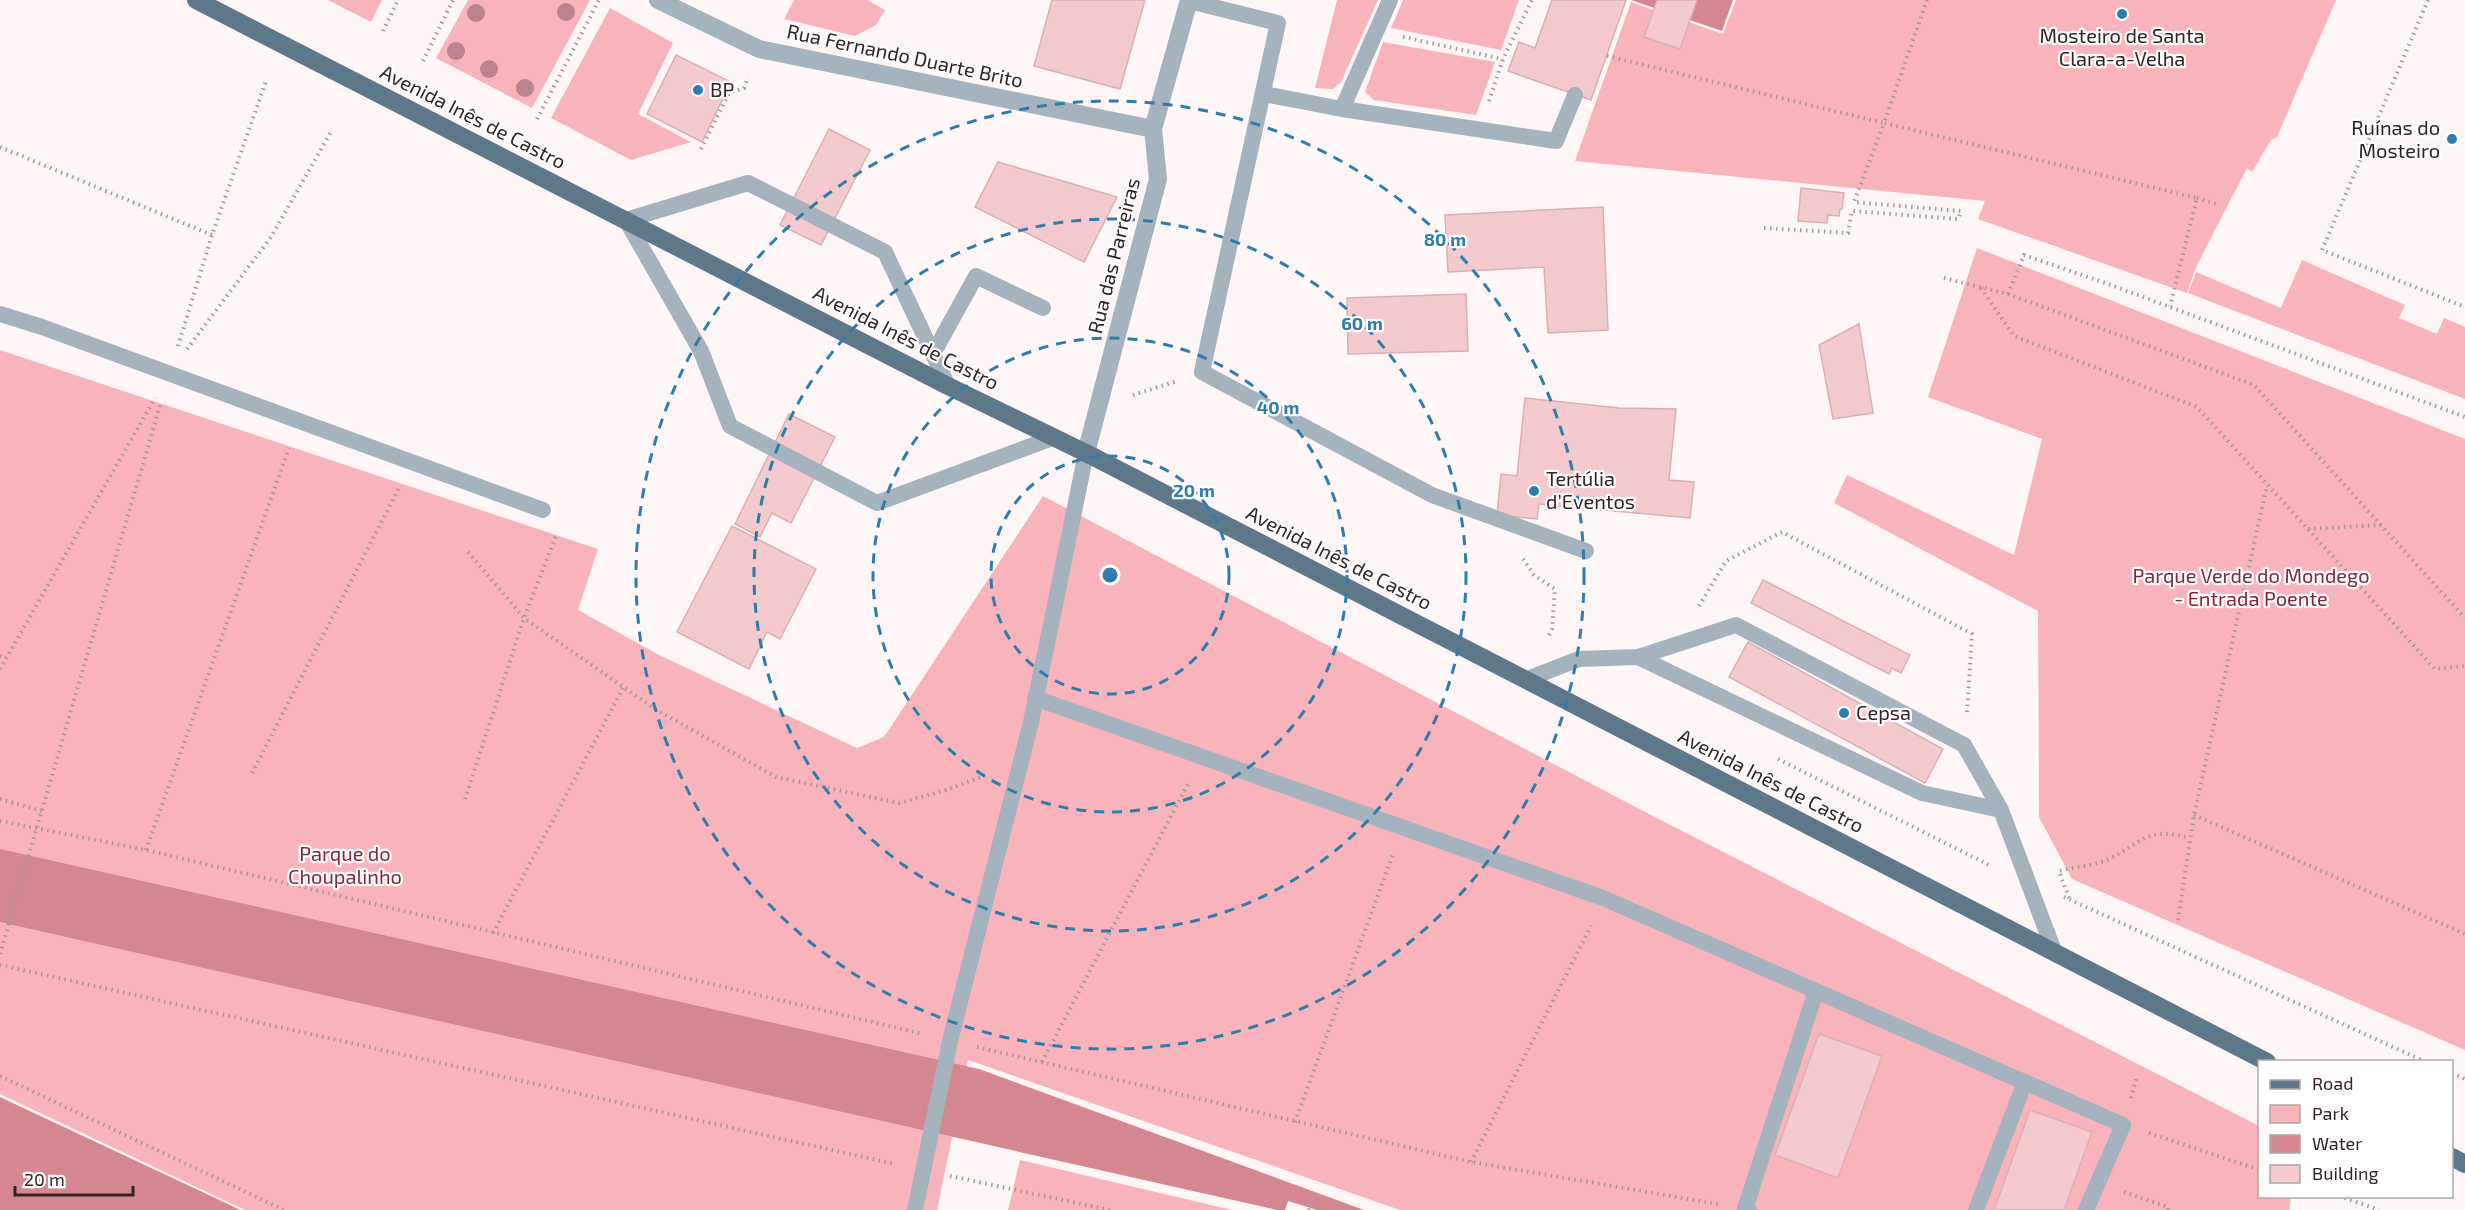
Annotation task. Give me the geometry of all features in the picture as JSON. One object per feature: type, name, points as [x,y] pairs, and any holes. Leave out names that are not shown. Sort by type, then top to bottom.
[{"type":"main road","name":"Avenida Inês de Castro","points":[[196,0],[948,386],[1055,437],[2263,1060]]},
{"type":"street","name":"Rua Fernando Duarte Brito","points":[[658,0],[759,49],[1153,129]]},
{"type":"street","name":"Rua das Parreiras","points":[[1086,453],[1158,179],[1153,129],[1189,0]]},
{"type":"lane","points":[[1189,0],[1278,23],[1202,372],[1432,495],[1586,551]]},
{"type":"lane","points":[[1342,109],[1390,0]]},
{"type":"lane","points":[[1264,94],[1342,109],[1556,141],[1575,95]]},
{"type":"lane","points":[[948,386],[885,252],[748,183],[626,220],[700,351],[730,426],[877,503],[1055,437]]},
{"type":"lane","points":[[934,352],[976,276],[1044,308]]},
{"type":"lane","points":[[0,314],[543,510]]},
{"type":"lane","points":[[915,1210],[948,1049],[1035,698],[1086,453]]},
{"type":"lane","points":[[1525,680],[1579,659],[1638,657],[1736,625],[1964,745],[2001,810],[2054,951]]},
{"type":"lane","points":[[1638,657],[1922,793],[2001,810]]},
{"type":"lane","points":[[1035,698],[1603,898],[2123,1125],[2086,1210]]},
{"type":"lane","points":[[1747,1210],[1816,991]]},
{"type":"lane","points":[[1976,1210],[2025,1082]]},
{"type":"path","points":[[382,30],[398,0]]},
{"type":"path","points":[[423,61],[453,0]]},
{"type":"path","points":[[537,119],[599,0]]},
{"type":"path","points":[[1480,128],[1503,59],[1532,0]]},
{"type":"path","points":[[1764,228],[1848,233],[1852,211],[1958,219],[1961,211],[1854,202],[1927,0]]},
{"type":"path","points":[[2428,0],[2322,249],[2465,307]]},
{"type":"path","points":[[1376,32],[1503,59]]},
{"type":"path","points":[[1607,56],[2217,204]]},
{"type":"path","points":[[701,149],[729,93],[744,88],[749,76]]},
{"type":"path","points":[[0,954],[169,374],[212,235],[266,81]]},
{"type":"path","points":[[0,669],[169,374],[271,237],[332,130]]},
{"type":"path","points":[[0,147],[212,235]]},
{"type":"path","points":[[2170,306],[2197,198]]},
{"type":"path","points":[[2008,294],[2024,255],[2170,306],[2465,417]]},
{"type":"path","points":[[1944,278],[2008,294],[2254,384],[2465,618]]},
{"type":"path","points":[[1980,287],[2014,336],[2197,407],[2435,669],[2465,666]]},
{"type":"path","points":[[1123,398],[1202,372]]},
{"type":"path","points":[[146,850],[298,422]]},
{"type":"path","points":[[252,773],[412,463]]},
{"type":"path","points":[[2178,920],[2193,815],[2267,484]]},
{"type":"path","points":[[465,799],[524,618],[563,516],[543,510]]},
{"type":"path","points":[[2308,529],[2382,525]]},
{"type":"path","points":[[1675,645],[1726,561],[1782,532],[1972,634],[1964,745]]},
{"type":"path","points":[[468,552],[524,618],[655,709],[777,777],[899,803],[946,790],[1020,762]]},
{"type":"path","points":[[1552,629],[1555,589]]},
{"type":"path","points":[[0,656],[6,658]]},
{"type":"path","points":[[493,933],[623,688]]},
{"type":"path","points":[[1042,1062],[1203,758]]},
{"type":"path","points":[[1777,759],[1978,860],[2069,898],[2422,1060]]},
{"type":"path","points":[[0,799],[42,810]]},
{"type":"path","points":[[2193,815],[2465,934]]},
{"type":"path","points":[[0,821],[36,830],[146,850],[493,933],[948,1049],[1042,1062],[1471,1162],[1747,1210]]},
{"type":"path","points":[[1296,1122],[1402,828]]},
{"type":"path","points":[[2069,898],[2059,871],[2107,860],[2146,836],[2176,834],[2190,838]]},
{"type":"path","points":[[1471,1162],[1592,926],[1581,922]]},
{"type":"path","points":[[0,965],[1110,1210]]},
{"type":"path","points":[[0,1076],[284,1210]]},
{"type":"path","points":[[2123,1125],[2258,1170]]},
{"type":"path","points":[[2097,1183],[2168,1207],[2168,1210]]},
{"type":"path","points":[[2342,1198],[2379,1210]]},
{"type":"path","points":[[1309,1210],[1311,1205],[1324,1210]]},
{"type":"green space","points":[[328,0],[382,0],[371,22]]},
{"type":"green space","points":[[468,0],[590,0],[532,108],[436,58]]},
{"type":"green space","points":[[794,0],[867,0],[885,10],[876,25],[855,36],[784,19]]},
{"type":"green space","points":[[1337,0],[1378,0],[1341,82],[1333,89],[1315,88]]},
{"type":"green space","points":[[1403,0],[1519,0],[1501,50],[1391,28]]},
{"type":"green space","points":[[1736,0],[2336,0],[2277,137],[2271,140],[2252,172],[2247,168],[2196,267],[2187,293],[1978,219],[1985,201],[1575,161],[1631,2],[1723,34]]},
{"type":"green space","points":[[610,8],[673,43],[638,114],[691,142],[631,160],[551,118]]},
{"type":"green space","points":[[1383,42],[1495,62],[1476,115],[1374,100],[1365,92]]},
{"type":"green space","name":"Parque Verde do Mondego - Entrada Poente","points":[[1977,248],[2465,439],[2465,1050],[2072,879],[2039,817],[2038,611],[1834,503],[1847,475],[2014,555],[2042,439],[1928,397]]},
{"type":"green space","points":[[2302,260],[2405,305],[2399,318],[2437,334],[2444,318],[2465,327],[2465,399],[2188,293],[2196,272],[2281,308]]},
{"type":"green space","name":"Parque do Choupalinho","points":[[0,350],[598,549],[578,610],[659,655],[857,748],[884,737],[1043,496],[1649,814],[2258,1125],[2258,1198],[2291,1198],[2289,1210],[1400,1210],[968,1060],[937,1210],[245,1210],[0,1094]]},
{"type":"green space","points":[[1020,1160],[1232,1210],[1008,1210]]},
{"type":"water","points":[[1631,0],[1733,0],[1722,31]]},
{"type":"water","points":[[0,849],[979,1069],[1364,1210],[1317,1210],[1288,1201],[1285,1210],[1277,1210],[0,922]]},
{"type":"water","points":[[0,1097],[228,1204],[240,1210],[0,1210]]},
{"type":"building","points":[[1052,0],[1145,0],[1120,89],[1034,66]]},
{"type":"building","points":[[1552,0],[1626,0],[1591,100],[1508,71],[1519,42],[1535,48]]},
{"type":"building","points":[[1657,0],[1697,0],[1680,49],[1644,37]]},
{"type":"building","points":[[676,55],[731,82],[702,142],[647,114]]},
{"type":"building","points":[[829,129],[870,150],[821,245],[780,225]]},
{"type":"building","points":[[998,162],[1117,197],[1084,262],[975,207]]},
{"type":"building","points":[[1801,188],[1844,193],[1839,216],[1828,215],[1827,223],[1798,221]]},
{"type":"building","points":[[1603,207],[1608,330],[1548,333],[1544,267],[1448,272],[1445,215]]},
{"type":"building","points":[[1466,294],[1468,351],[1348,354],[1347,298]]},
{"type":"building","points":[[1859,324],[1873,413],[1833,419],[1819,345]]},
{"type":"building","points":[[1525,398],[1619,408],[1676,409],[1669,480],[1694,482],[1690,518],[1539,504],[1537,519],[1497,515],[1501,474],[1517,476]]},
{"type":"building","points":[[789,414],[835,437],[791,523],[772,513],[760,537],[735,524]]},
{"type":"building","points":[[732,526],[816,569],[780,639],[767,632],[749,669],[677,632]]},
{"type":"building","points":[[1763,580],[1910,655],[1901,673],[1892,668],[1889,674],[1751,603]]},
{"type":"building","points":[[1748,642],[1943,749],[1925,783],[1729,677]]},
{"type":"building","points":[[1819,1034],[1882,1056],[1838,1178],[1775,1155]]},
{"type":"building","points":[[2030,1110],[2092,1132],[2064,1210],[1994,1210]]},
{"type":"place","name":"Mosteiro de Santa Clara-a-Velha","points":[[2122,14]]},
{"type":"place","name":"BP","points":[[698,90]]},
{"type":"place","name":"Ruínas do Mosteiro","points":[[2452,139]]},
{"type":"place","name":"Tertúlia d’Eventos","points":[[1534,491]]},
{"type":"place","name":"Cepsa","points":[[1844,713]]}]
